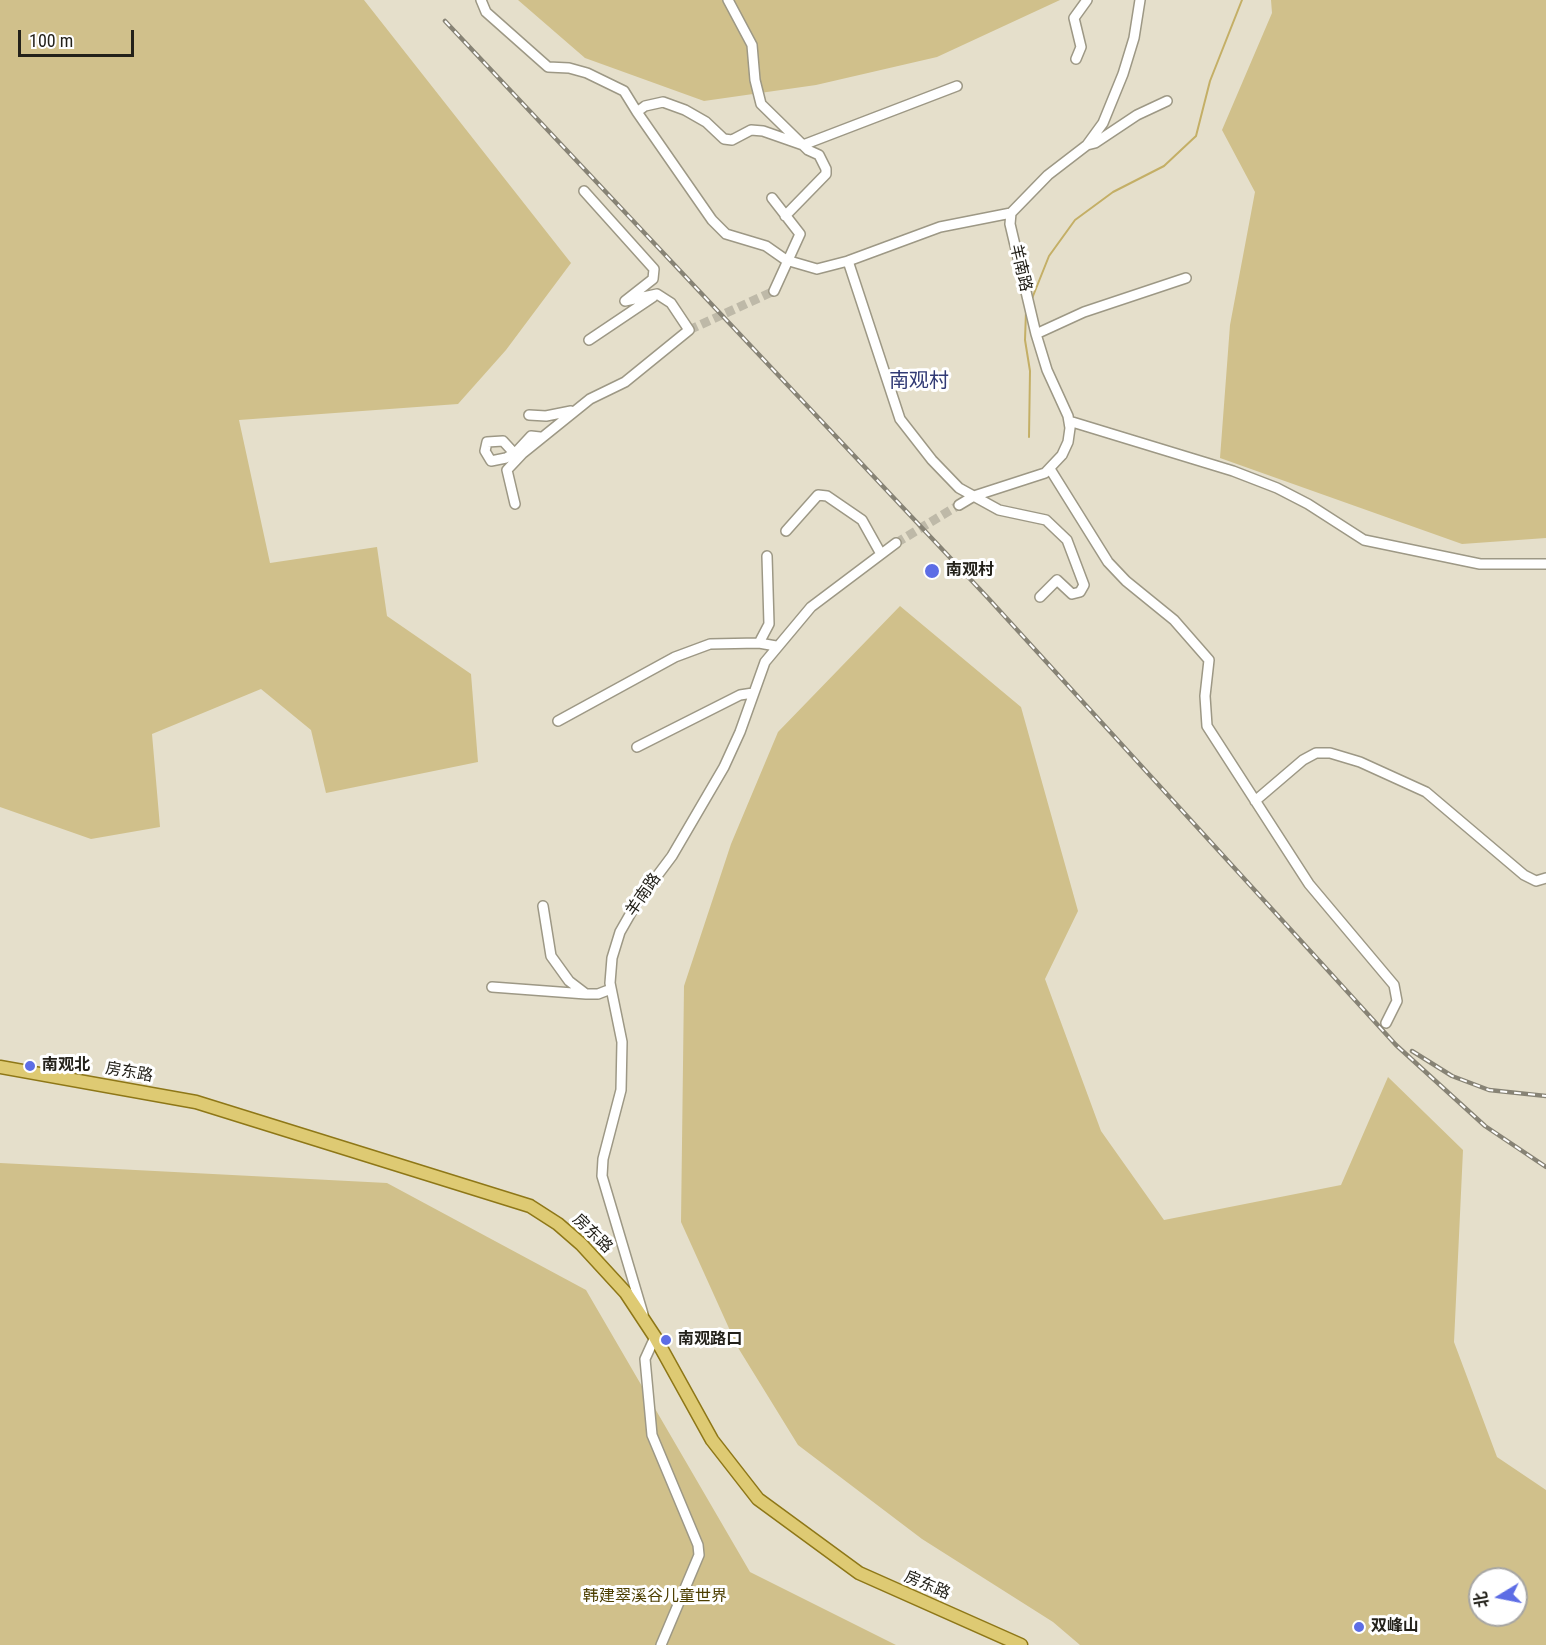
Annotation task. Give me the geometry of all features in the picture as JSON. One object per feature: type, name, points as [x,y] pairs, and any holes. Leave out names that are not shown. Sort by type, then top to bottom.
[{"type":"main road","name":"房东路","points":[[0,1067],[196,1102],[530,1206],[558,1224],[581,1244],[626,1293],[655,1337],[712,1440],[758,1499],[859,1573],[1021,1645]]},
{"type":"street","points":[[481,0],[486,12],[548,67],[569,68],[587,73],[624,91],[712,220],[726,234],[766,246],[786,260],[817,269],[848,261],[940,227],[1011,213],[1048,175],[1087,145],[1103,123],[1124,74],[1140,0]]},
{"type":"street","points":[[728,0],[752,45],[755,80],[761,104],[803,145],[819,155],[826,168],[826,174],[785,216]]},
{"type":"street","points":[[1076,59],[1081,47],[1074,18],[1087,0]]},
{"type":"street","points":[[637,112],[663,102],[706,122],[724,139],[732,140],[751,130],[763,131],[803,145],[957,86]]},
{"type":"street","points":[[1087,145],[1095,143],[1137,115],[1167,101]]},
{"type":"street","points":[[515,504],[507,470],[540,437],[590,399],[625,382],[689,330],[671,303],[657,294],[625,301],[653,279],[654,269],[584,191]]},
{"type":"street","points":[[772,198],[800,234],[786,260],[783,277],[774,291]]},
{"type":"street","name":"羊南路","points":[[1011,213],[1010,224],[1036,334],[1047,370],[1069,421]]},
{"type":"street","points":[[848,261],[900,419],[932,460],[959,488],[999,510],[1046,520],[1067,540],[1084,585],[1080,592],[1072,594],[1057,580],[1040,597]]},
{"type":"street","points":[[1036,334],[1083,312],[1186,278]]},
{"type":"street","points":[[589,340],[657,294]]},
{"type":"street","points":[[529,415],[563,414],[582,407]]},
{"type":"street","points":[[959,505],[974,496],[1033,478],[1050,469],[1062,455],[1068,442],[1069,421],[1233,471],[1266,484],[1308,504],[1364,540],[1480,564],[1546,564]]},
{"type":"street","points":[[514,453],[531,436],[540,437]]},
{"type":"street","points":[[1050,469],[1108,562],[1126,581],[1174,620],[1209,660],[1205,696],[1207,726],[1309,884],[1394,985],[1397,1001],[1386,1023]]},
{"type":"street","points":[[786,531],[818,495],[826,496],[862,520],[881,554]]},
{"type":"street","name":"羊南路","points":[[644,1319],[635,1280],[602,1176],[603,1159],[621,1090],[621,1042],[611,989],[612,958],[620,932],[636,904],[672,856],[718,777],[740,732],[765,662],[776,646],[811,607],[896,543]]},
{"type":"street","points":[[759,643],[770,624],[767,556]]},
{"type":"street","points":[[558,721],[675,657],[710,644],[759,643],[776,646]]},
{"type":"street","points":[[637,747],[740,695],[753,693]]},
{"type":"street","points":[[1255,801],[1303,760],[1316,753],[1330,753],[1360,762],[1426,792],[1524,875],[1536,881],[1546,878]]},
{"type":"street","points":[[543,906],[551,956],[569,981],[586,994]]},
{"type":"street","points":[[492,987],[586,994],[598,994],[611,989]]},
{"type":"street","points":[[655,1337],[645,1359],[652,1435],[698,1545],[699,1555],[661,1645]]},
{"type":"green space","points":[[0,0],[364,0],[571,263],[506,350],[458,404],[239,420],[270,563],[377,547],[387,616],[471,674],[478,762],[326,793],[311,730],[261,689],[152,734],[160,827],[91,839],[0,807]]},
{"type":"green space","points":[[518,0],[1060,0],[937,57],[816,85],[704,101],[585,58]]},
{"type":"green space","points":[[1271,0],[1546,0],[1546,538],[1462,544],[1220,458],[1230,325],[1255,192],[1222,130],[1272,13]]},
{"type":"green space","points":[[900,606],[1021,707],[1078,911],[1045,979],[1101,1131],[1164,1220],[1341,1185],[1388,1077],[1463,1150],[1454,1342],[1497,1457],[1546,1490],[1546,1645],[1080,1645],[1053,1622],[922,1539],[798,1445],[737,1346],[681,1222],[684,986],[731,844],[778,732]]},
{"type":"green space","name":"韩建翠溪谷儿童世界","points":[[0,1163],[387,1183],[586,1290],[750,1572],[896,1645],[0,1645]]},
{"type":"waterway","points":[[1031,301],[1049,256],[1075,220],[1113,192],[1164,166],[1196,136],[1210,81],[1242,0]]},
{"type":"waterway","points":[[1026,311],[1025,340],[1030,371],[1029,437]]},
{"type":"tunnel","points":[[689,330],[774,291]]},
{"type":"tunnel","points":[[896,543],[959,505]]},
{"type":"railway","points":[[445,21],[988,598],[1396,1045],[1485,1126],[1546,1167]]},
{"type":"railway","points":[[1412,1051],[1452,1076],[1489,1090],[1546,1096]]},
{"type":"place","name":"南观村","points":[[932,571]]},
{"type":"place","name":"南观北","points":[[30,1066]]},
{"type":"place","name":"南观路口","points":[[666,1340]]},
{"type":"place","name":"双峰山","points":[[1359,1627]]},
{"type":"district","name":"南观村","points":[[919,382]]}]
